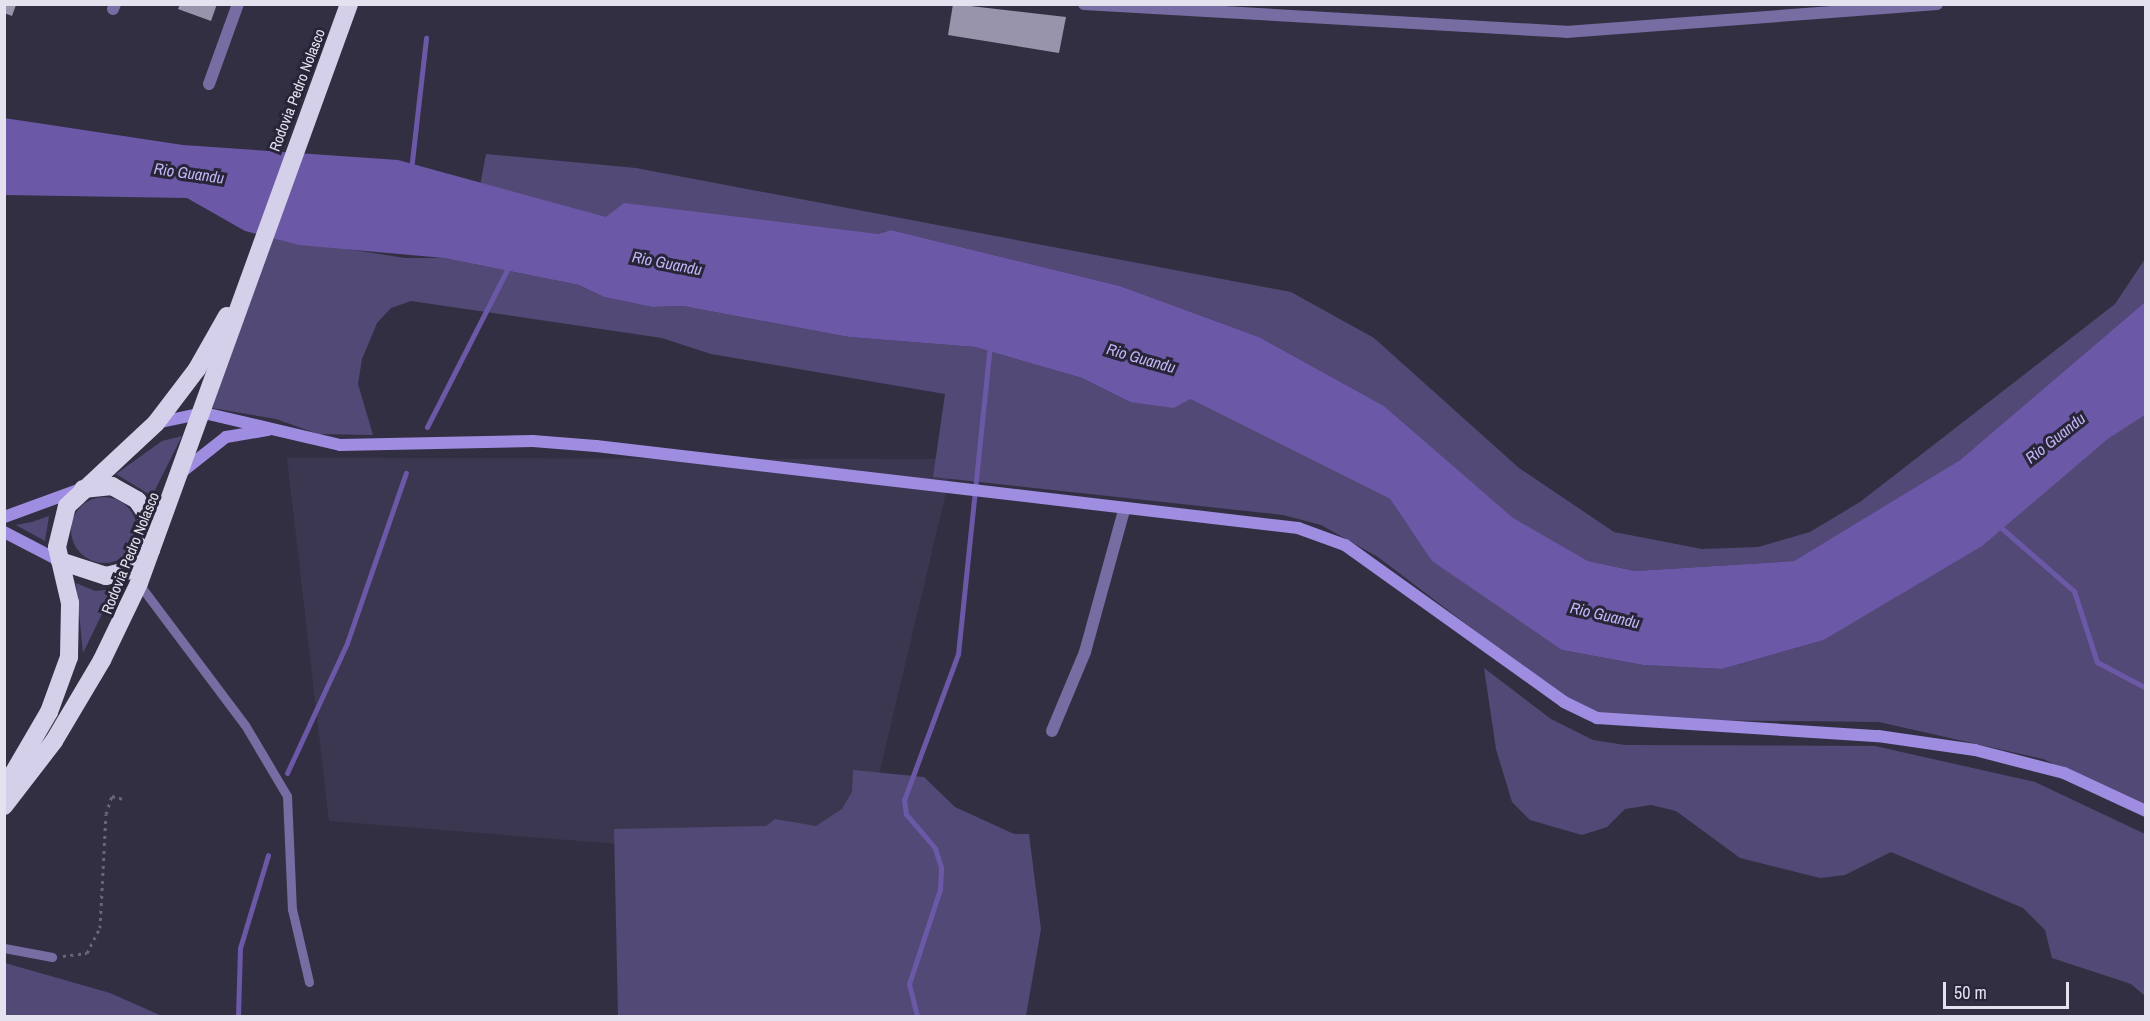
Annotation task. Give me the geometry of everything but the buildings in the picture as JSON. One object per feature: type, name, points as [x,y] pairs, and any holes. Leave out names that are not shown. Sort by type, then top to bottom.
[{"type":"highway","name":"Rodovia Pedro Nolasco","points":[[4,806],[54,741],[102,660],[139,583],[204,413],[243,285],[349,4]]},
{"type":"highway","name":"Rodovia Pedro Nolasco","points":[[82,489],[156,423],[197,369],[243,285]]},
{"type":"highway","points":[[4,789],[49,712],[69,657],[70,603],[60,561],[61,520],[82,489],[112,486],[137,500],[145,512],[151,550],[130,570],[106,576],[60,561]]},
{"type":"main road","points":[[156,423],[204,413],[350,445],[533,441],[596,446],[1325,535],[1468,629],[1564,702],[1597,718],[1878,736],[1975,750],[2064,773],[2145,811]]},
{"type":"main road","points":[[183,471],[226,437],[280,429]]},
{"type":"main road","points":[[4,517],[82,489]]},
{"type":"main road","points":[[4,532],[60,561]]},
{"type":"street","points":[[209,84],[238,4]]},
{"type":"street","points":[[1084,4],[1566,32],[1937,4]]},
{"type":"street","points":[[1052,731],[1085,652],[1124,510]]},
{"type":"lane","points":[[139,583],[245,725],[287,796],[292,909],[309,982]]},
{"type":"lane","points":[[4,948],[52,957]]},
{"type":"path","points":[[52,957],[87,953],[100,928],[106,814],[112,796],[123,799]]},
{"type":"shaded area","points":[[486,154],[636,168],[1291,292],[1374,338],[1519,468],[1614,532],[1702,549],[1758,547],[1810,532],[1860,502],[2115,304],[2145,259],[2145,302],[1960,460],[1794,561],[1635,571],[1588,561],[1512,518],[1384,406],[1259,337],[1120,286],[891,230],[878,234],[606,218],[480,186]]},
{"type":"shaded area","points":[[270,237],[405,258],[444,258],[579,285],[604,297],[652,307],[683,306],[849,337],[975,347],[1082,378],[1130,402],[1190,399],[1390,499],[1409,527],[1562,650],[1643,665],[1722,669],[1824,640],[1981,546],[2108,439],[2145,415],[2145,807],[2043,759],[1879,722],[1613,719],[1565,699],[1378,557],[1321,525],[1283,515],[933,477],[945,394],[711,354],[662,338],[411,301],[391,308],[377,323],[362,359],[358,384],[373,435],[318,434],[276,419],[212,408]]},
{"type":"shaded area","points":[[182,436],[152,496],[116,474],[162,441]]},
{"type":"shaded area","points":[[287,458],[954,459],[858,863],[329,821]]},
{"type":"shaded area","points":[[97,497],[111,497],[123,502],[132,511],[137,530],[135,543],[128,554],[111,563],[97,563],[85,558],[76,549],[71,537],[71,523],[76,511],[85,502]]},
{"type":"shaded area","points":[[49,516],[45,541],[16,525],[32,522]]},
{"type":"shaded area","points":[[76,583],[95,591],[114,589],[83,653]]},
{"type":"shaded area","points":[[1484,668],[1551,719],[1593,740],[1625,745],[1875,746],[2035,782],[2145,834],[2145,996],[2131,984],[2052,958],[2045,930],[2023,908],[1891,852],[1845,875],[1820,878],[1740,858],[1676,811],[1651,805],[1625,809],[1607,827],[1582,835],[1530,820],[1512,802],[1496,749]]},
{"type":"shaded area","points":[[853,770],[924,777],[955,807],[1014,834],[1029,834],[1041,929],[1026,1016],[618,1016],[614,829],[766,826],[775,819],[816,826],[842,809],[852,792]]},
{"type":"shaded area","points":[[5,963],[110,993],[162,1016],[5,1016]]},
{"type":"water","name":"Rio Guandu","points":[[4,118],[183,145],[398,160],[606,217],[624,203],[878,234],[891,230],[1120,286],[1259,337],[1384,406],[1513,518],[1588,561],[1635,571],[1794,561],[1960,460],[2145,302],[2145,415],[2108,439],[1982,546],[1824,640],[1722,669],[1643,665],[1562,650],[1432,561],[1390,499],[1190,399],[1174,408],[1130,402],[1082,378],[975,347],[849,337],[683,306],[652,307],[604,297],[579,285],[444,258],[299,245],[245,231],[187,198],[5,195]]},
{"type":"waterway","points":[[411,170],[426,38]]},
{"type":"waterway","points":[[427,427],[509,266]]},
{"type":"waterway","points":[[917,1016],[909,984],[940,889],[941,867],[935,848],[906,814],[904,800],[958,654],[990,344]]},
{"type":"waterway","points":[[287,773],[347,643],[406,473]]},
{"type":"waterway","points":[[1998,525],[2074,591],[2097,662],[2146,688]]},
{"type":"waterway","points":[[238,1016],[240,948],[268,855]]}]
